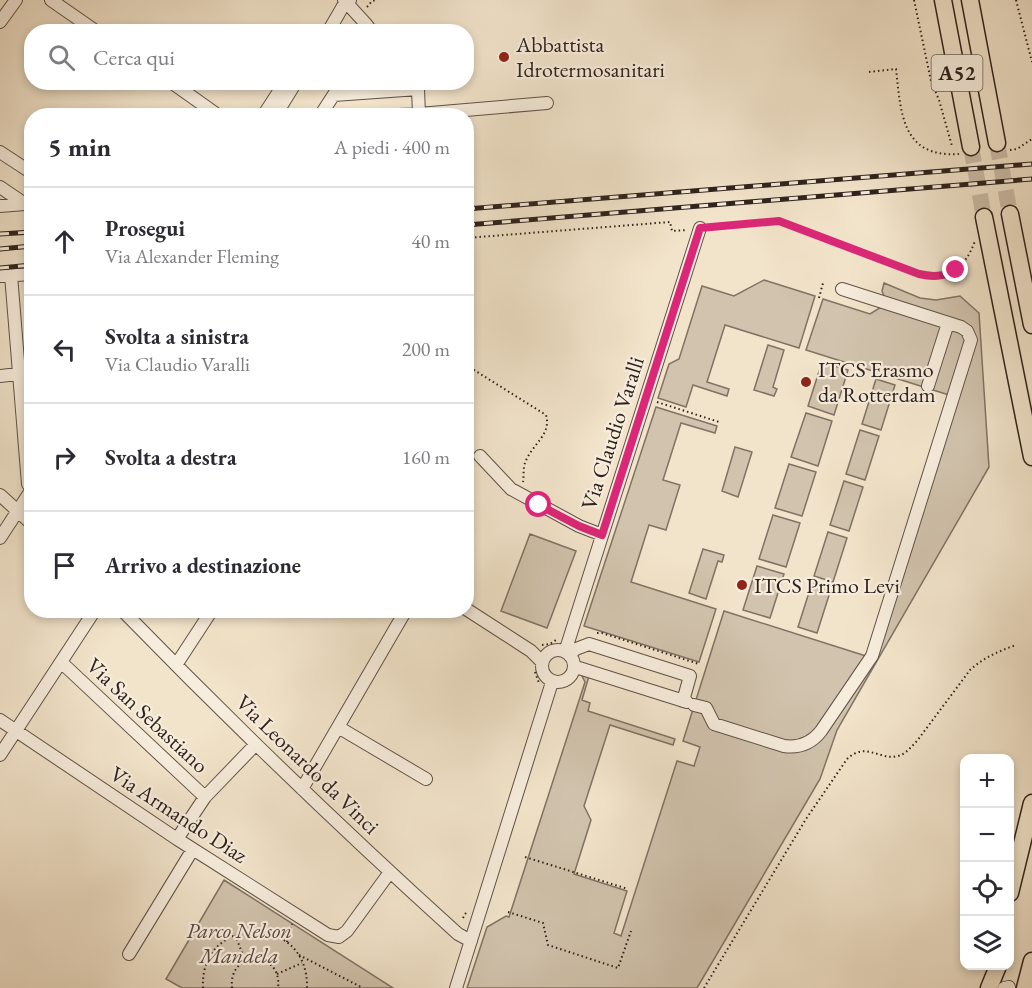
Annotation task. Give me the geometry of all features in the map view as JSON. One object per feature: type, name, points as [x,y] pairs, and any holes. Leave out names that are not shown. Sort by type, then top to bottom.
[{"type":"highway","name":"A52","points":[[944,0],[968,150]]},
{"type":"highway","name":"A52","points":[[970,0],[1002,147]]},
{"type":"highway","points":[[1010,214],[1032,326]]},
{"type":"highway","points":[[984,217],[1032,457]]},
{"type":"highway","points":[[1014,877],[1032,803]]},
{"type":"highway","points":[[1013,988],[1032,961]]},
{"type":"highway","points":[[989,988],[996,970]]},
{"type":"street","points":[[0,22],[16,0]]},
{"type":"street","points":[[51,0],[86,24]]},
{"type":"street","points":[[332,24],[346,0],[366,24]]},
{"type":"street","points":[[182,90],[208,108]]},
{"type":"street","points":[[268,108],[280,90]]},
{"type":"street","points":[[280,108],[291,90]]},
{"type":"street","points":[[325,108],[337,90]]},
{"type":"street","points":[[334,95],[404,90]]},
{"type":"street","points":[[418,90],[419,108]]},
{"type":"street","points":[[474,110],[547,103]]},
{"type":"street","points":[[2,156],[24,168]]},
{"type":"street","points":[[0,188],[24,203]]},
{"type":"street","points":[[0,206],[24,204]]},
{"type":"street","name":"Via Claudio Varalli","points":[[567,653],[602,535],[700,228]]},
{"type":"street","points":[[24,275],[5,276],[24,440]]},
{"type":"street","points":[[574,668],[706,708],[714,724],[784,746],[803,745],[813,740],[821,731],[870,661],[970,344],[970,337],[964,328],[842,289]]},
{"type":"street","points":[[928,386],[948,323]]},
{"type":"street","points":[[0,376],[18,374]]},
{"type":"street","points":[[480,456],[511,489],[579,526],[602,535]]},
{"type":"street","points":[[0,495],[24,517]]},
{"type":"street","points":[[0,538],[24,500]]},
{"type":"street","points":[[474,614],[527,648],[538,666],[542,666],[543,674],[552,682],[567,680],[574,668],[572,659],[567,653],[559,650],[549,653],[538,666]]},
{"type":"street","points":[[0,755],[90,618]]},
{"type":"street","name":"Via Leonardo da Vinci","points":[[130,618],[302,789],[458,934],[471,941]]},
{"type":"street","points":[[176,665],[207,618]]},
{"type":"street","points":[[302,789],[401,618]]},
{"type":"street","points":[[567,653],[589,644],[690,676],[688,702]]},
{"type":"street","name":"Via San Sebastiano","points":[[61,662],[205,797]]},
{"type":"street","points":[[456,988],[552,682]]},
{"type":"street","name":"Via Armando Diaz","points":[[0,720],[177,839],[328,935],[339,937],[347,931],[390,872]]},
{"type":"street","points":[[338,727],[426,778]]},
{"type":"street","points":[[177,839],[205,797],[256,744]]},
{"type":"street","points":[[129,954],[193,849]]},
{"type":"path","points":[[914,0],[931,81],[952,146]]},
{"type":"path","points":[[1016,0],[1032,62]]},
{"type":"path","points":[[869,72],[896,69],[904,121],[911,136],[921,146],[931,152],[954,154],[968,150]]},
{"type":"path","points":[[1002,147],[1017,149],[1032,139]]},
{"type":"path","points":[[474,237],[670,222],[672,231],[779,221],[919,274],[936,276],[950,273],[964,261],[975,243],[975,234]]},
{"type":"path","points":[[819,298],[823,283]]},
{"type":"path","points":[[474,370],[546,415],[548,422],[546,430],[524,463],[523,495]]},
{"type":"path","points":[[655,401],[719,422]]},
{"type":"path","points":[[594,633],[602,633],[699,664]]},
{"type":"path","points":[[538,645],[550,644],[559,638]]},
{"type":"path","points":[[704,988],[806,819],[847,759],[861,751],[892,757],[906,752],[917,741],[970,670],[980,661],[1016,645]]},
{"type":"path","points":[[538,666],[540,691]]},
{"type":"path","points":[[525,857],[628,890]]},
{"type":"path","points":[[508,912],[543,923],[548,945],[618,969],[631,931]]},
{"type":"path","points":[[287,942],[292,923]]},
{"type":"path","points":[[203,988],[203,976],[209,959],[220,945],[235,935],[253,931],[271,933],[287,942],[303,963],[306,972],[306,988]]},
{"type":"path","points":[[235,935],[246,961]]},
{"type":"path","points":[[299,955],[363,988]]},
{"type":"path","points":[[232,988],[231,980],[239,965],[254,959],[262,960],[273,967],[279,982],[278,988]]},
{"type":"path","points":[[277,974],[303,963]]},
{"type":"green space","points":[[764,280],[815,296],[799,348],[725,325],[707,382],[729,389],[727,396],[693,385],[686,407],[658,398],[669,364],[679,359],[702,286],[734,296]]},
{"type":"green space","points":[[884,283],[920,298],[936,300],[960,296],[979,313],[989,467],[837,730],[820,779],[697,988],[467,988],[487,927],[506,916],[509,917],[585,682],[583,674],[589,676],[582,700],[590,703],[588,711],[675,739],[673,745],[610,725],[584,806],[591,820],[574,874],[627,891],[614,933],[621,936],[677,761],[694,766],[700,747],[683,741],[724,611],[866,656],[949,395],[806,350],[823,299],[870,314],[883,306]]},
{"type":"green space","points":[[768,345],[784,350],[773,387],[777,389],[774,396],[754,390]]},
{"type":"green space","points":[[822,362],[848,370],[834,415],[808,406]]},
{"type":"green space","points":[[876,379],[895,385],[881,430],[862,424]]},
{"type":"green space","points":[[656,407],[717,426],[715,433],[681,423],[663,480],[680,485],[666,530],[649,525],[631,582],[716,609],[699,662],[584,626]]},
{"type":"green space","points":[[806,413],[832,421],[818,466],[791,457]]},
{"type":"green space","points":[[860,430],[879,436],[865,480],[846,474]]},
{"type":"green space","points":[[735,447],[752,452],[738,497],[722,491]]},
{"type":"green space","points":[[789,464],[816,472],[802,516],[775,508]]},
{"type":"green space","points":[[844,481],[863,487],[849,531],[830,525]]},
{"type":"green space","points":[[773,515],[800,523],[786,567],[759,559]]},
{"type":"green space","points":[[828,532],[847,538],[833,582],[814,576]]},
{"type":"green space","points":[[530,534],[576,551],[547,628],[501,611]]},
{"type":"green space","points":[[703,549],[724,555],[722,562],[718,561],[706,599],[689,593]]},
{"type":"green space","points":[[757,566],[784,574],[770,618],[743,610]]},
{"type":"green space","points":[[812,583],[831,589],[817,633],[798,627]]},
{"type":"green space","name":"Parco Nelson Mandela","points":[[224,880],[393,988],[182,988],[166,979]]},
{"type":"tunnel","points":[[997,143],[1010,214]]},
{"type":"tunnel","points":[[971,147],[984,217]]},
{"type":"railway","points":[[474,208],[1032,164]]},
{"type":"railway","points":[[474,224],[1032,179]]},
{"type":"railway","points":[[0,234],[24,232]]},
{"type":"railway","points":[[0,249],[24,247]]},
{"type":"railway","points":[[0,268],[24,266]]},
{"type":"place","name":"Abbattista Idrotermosanitari","points":[[504,57]]},
{"type":"place","name":"ITCS Erasmo da Rotterdam","points":[[806,382]]},
{"type":"place","name":"ITCS Primo Levi","points":[[742,585]]},
{"type":"route","points":[[539,505],[602,535],[700,228],[779,221],[919,274],[943,276],[956,270]]}]
